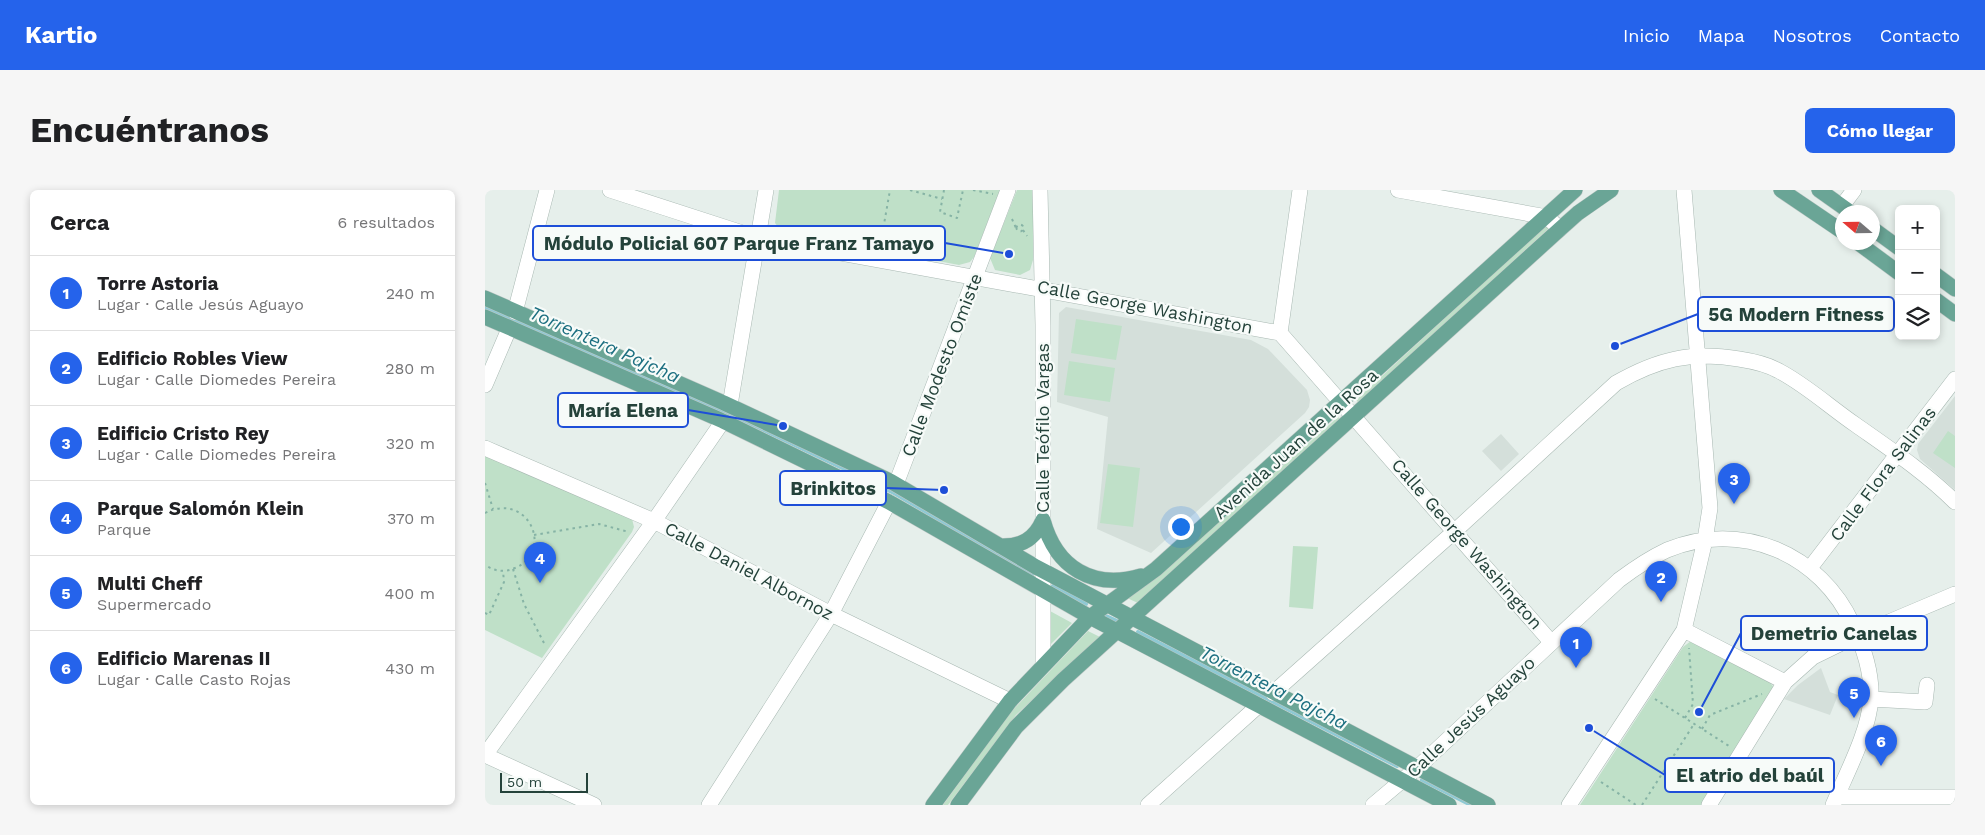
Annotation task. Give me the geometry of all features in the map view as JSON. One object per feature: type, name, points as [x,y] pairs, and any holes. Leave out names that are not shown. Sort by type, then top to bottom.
[{"type":"main road","name":"Avenida Juan de la Rosa","points":[[933,805],[1010,701],[1090,617],[1156,569],[1575,190]]},
{"type":"main road","name":"Avenida Juan de la Rosa","points":[[958,805],[1016,726],[1117,631],[1560,229],[1578,213],[1611,190]]},
{"type":"main road","points":[[1781,190],[1835,227]]},
{"type":"main road","points":[[1819,190],[1839,205]]},
{"type":"main road","points":[[1880,234],[1895,245]]},
{"type":"main road","points":[[1868,250],[1895,270]]},
{"type":"main road","points":[[1940,279],[1955,289]]},
{"type":"main road","points":[[485,298],[730,405],[896,484],[1044,570],[1487,805]]},
{"type":"main road","points":[[1940,303],[1955,314]]},
{"type":"main road","points":[[485,318],[723,421],[889,502],[1090,617],[1449,805]]},
{"type":"main road","points":[[1000,546],[1009,546],[1027,541],[1039,529],[1043,520]]},
{"type":"main road","points":[[1043,520],[1053,546],[1065,562],[1081,573],[1107,581],[1124,581],[1141,577],[1156,569]]},
{"type":"street","points":[[515,312],[547,190]]},
{"type":"street","name":"Calle George Washington","points":[[610,190],[758,238],[1280,332],[1456,530],[1551,642]]},
{"type":"street","points":[[730,405],[766,190]]},
{"type":"street","name":"Calle Teófilo Vargas","points":[[1039,190],[1042,288],[1043,666]]},
{"type":"street","points":[[1280,332],[1300,190]]},
{"type":"street","points":[[1398,190],[1547,217],[1560,229]]},
{"type":"street","points":[[1569,805],[1684,630],[1705,540],[1710,508],[1684,190]]},
{"type":"street","points":[[1848,205],[1854,190]]},
{"type":"street","name":"Calle Modesto Omiste","points":[[896,484],[977,277],[1001,192]]},
{"type":"street","points":[[485,385],[509,329]]},
{"type":"street","points":[[1273,693],[1456,530],[1616,383],[1643,368],[1670,359],[1697,355],[1753,361],[1779,370],[1898,455],[1955,502]]},
{"type":"street","name":"Calle Flora Salinas","points":[[1810,568],[1955,379]]},
{"type":"street","points":[[594,805],[577,802],[485,755],[654,521],[723,421]]},
{"type":"street","name":"Calle Daniel Albornoz","points":[[485,448],[654,521],[831,614],[1010,701]]},
{"type":"street","points":[[709,805],[831,614],[889,502]]},
{"type":"street","name":"Calle Jesús Aguayo","points":[[1373,805],[1403,781],[1619,580],[1642,563],[1669,550],[1705,540],[1728,539],[1773,547],[1810,568],[1827,583],[1844,604],[1858,635],[1865,654],[1871,684],[1871,699],[1865,726],[1835,801]]},
{"type":"street","points":[[1709,805],[1785,682],[1813,657],[1858,635],[1955,594]]},
{"type":"street","points":[[1684,630],[1785,682]]},
{"type":"street","points":[[1871,699],[1925,702],[1927,685]]},
{"type":"street","points":[[1148,805],[1258,706]]},
{"type":"street","points":[[1835,801],[1902,801],[1955,797]]},
{"type":"path","points":[[880,248],[890,190]]},
{"type":"path","points":[[909,190],[942,199]]},
{"type":"path","points":[[944,190],[940,212],[957,218],[963,190]]},
{"type":"path","points":[[973,190],[1001,192]]},
{"type":"path","points":[[485,483],[493,509]]},
{"type":"path","points":[[485,513],[504,507],[515,510],[524,515],[531,524],[534,535],[532,552],[521,566],[513,570],[503,571],[485,565]]},
{"type":"path","points":[[534,535],[599,524],[629,532]]},
{"type":"path","points":[[513,570],[524,604],[545,645]]},
{"type":"path","points":[[485,613],[489,615],[504,582],[503,571]]},
{"type":"path","points":[[1685,718],[1693,704],[1689,646]]},
{"type":"path","points":[[1702,729],[1710,715],[1763,694]]},
{"type":"path","points":[[1651,696],[1734,749]]},
{"type":"path","points":[[1642,805],[1694,724]]},
{"type":"path","points":[[1597,779],[1636,805]]},
{"type":"shaded area","points":[[1066,307],[1251,340],[1268,349],[1307,390],[1310,400],[1309,407],[1305,413],[1151,553],[1097,529],[1108,417],[1057,402],[1059,313]]},
{"type":"shaded area","points":[[1955,396],[1955,490],[1920,459],[1917,450],[1918,444]]},
{"type":"shaded area","points":[[1501,434],[1519,454],[1501,471],[1482,451]]},
{"type":"shaded area","points":[[1821,668],[1830,692],[1838,695],[1830,715],[1784,699],[1798,685]]},
{"type":"green space","points":[[779,190],[1000,190],[974,257],[970,262],[959,265],[781,231],[775,223]]},
{"type":"green space","points":[[1017,190],[1033,190],[1033,260],[1030,270],[1020,275],[995,270],[990,258]]},
{"type":"green space","points":[[1546,225],[1549,228],[1359,403],[1356,400]]},
{"type":"green space","points":[[1076,319],[1122,326],[1116,360],[1071,353]]},
{"type":"green space","points":[[1069,361],[1115,368],[1110,402],[1064,395]]},
{"type":"green space","points":[[1338,417],[1341,420],[1138,603],[1127,598],[1159,575]]},
{"type":"green space","points":[[1948,431],[1955,436],[1955,468],[1933,453]]},
{"type":"green space","points":[[485,455],[632,519],[634,527],[632,532],[542,658],[485,630]]},
{"type":"green space","points":[[1108,464],[1140,468],[1133,527],[1100,523]]},
{"type":"green space","points":[[1293,546],[1318,547],[1313,609],[1289,607]]},
{"type":"green space","points":[[1050,611],[1072,623],[1050,645]]},
{"type":"green space","points":[[1088,631],[1100,637],[1016,715],[948,805],[943,805],[1009,714]]},
{"type":"green space","points":[[1691,641],[1769,681],[1775,689],[1702,805],[1580,805],[1683,647]]},
{"type":"waterway","name":"Torrentera Pajcha","points":[[485,307],[728,413],[894,493],[1032,575]]},
{"type":"waterway","name":"Torrentera Pajcha","points":[[1053,586],[1086,604]]},
{"type":"waterway","name":"Torrentera Pajcha","points":[[1106,616],[1117,621]]},
{"type":"waterway","name":"Torrentera Pajcha","points":[[1138,632],[1397,766]]},
{"type":"waterway","name":"Torrentera Pajcha","points":[[1422,780],[1471,805]]},
{"type":"place","name":"Módulo Policial 607 Parque Franz Tamayo","points":[[1009,254]]},
{"type":"place","name":"5G Modern Fitness","points":[[1615,346]]},
{"type":"place","name":"María Elena","points":[[783,426]]},
{"type":"place","name":"Brinkitos","points":[[944,490]]},
{"type":"place","name":"Edificio Cristo Rey","points":[[1734,504]]},
{"type":"place","name":"Parque Salomón Klein","points":[[540,583]]},
{"type":"place","name":"Edificio Robles View","points":[[1661,602]]},
{"type":"place","name":"Torre Astoria","points":[[1576,668]]},
{"type":"place","name":"Demetrio Canelas","points":[[1699,712]]},
{"type":"place","name":"Multi Cheff","points":[[1854,718]]},
{"type":"place","name":"El atrio del baúl","points":[[1589,728]]},
{"type":"place","name":"Edificio Marenas II","points":[[1881,766]]}]
